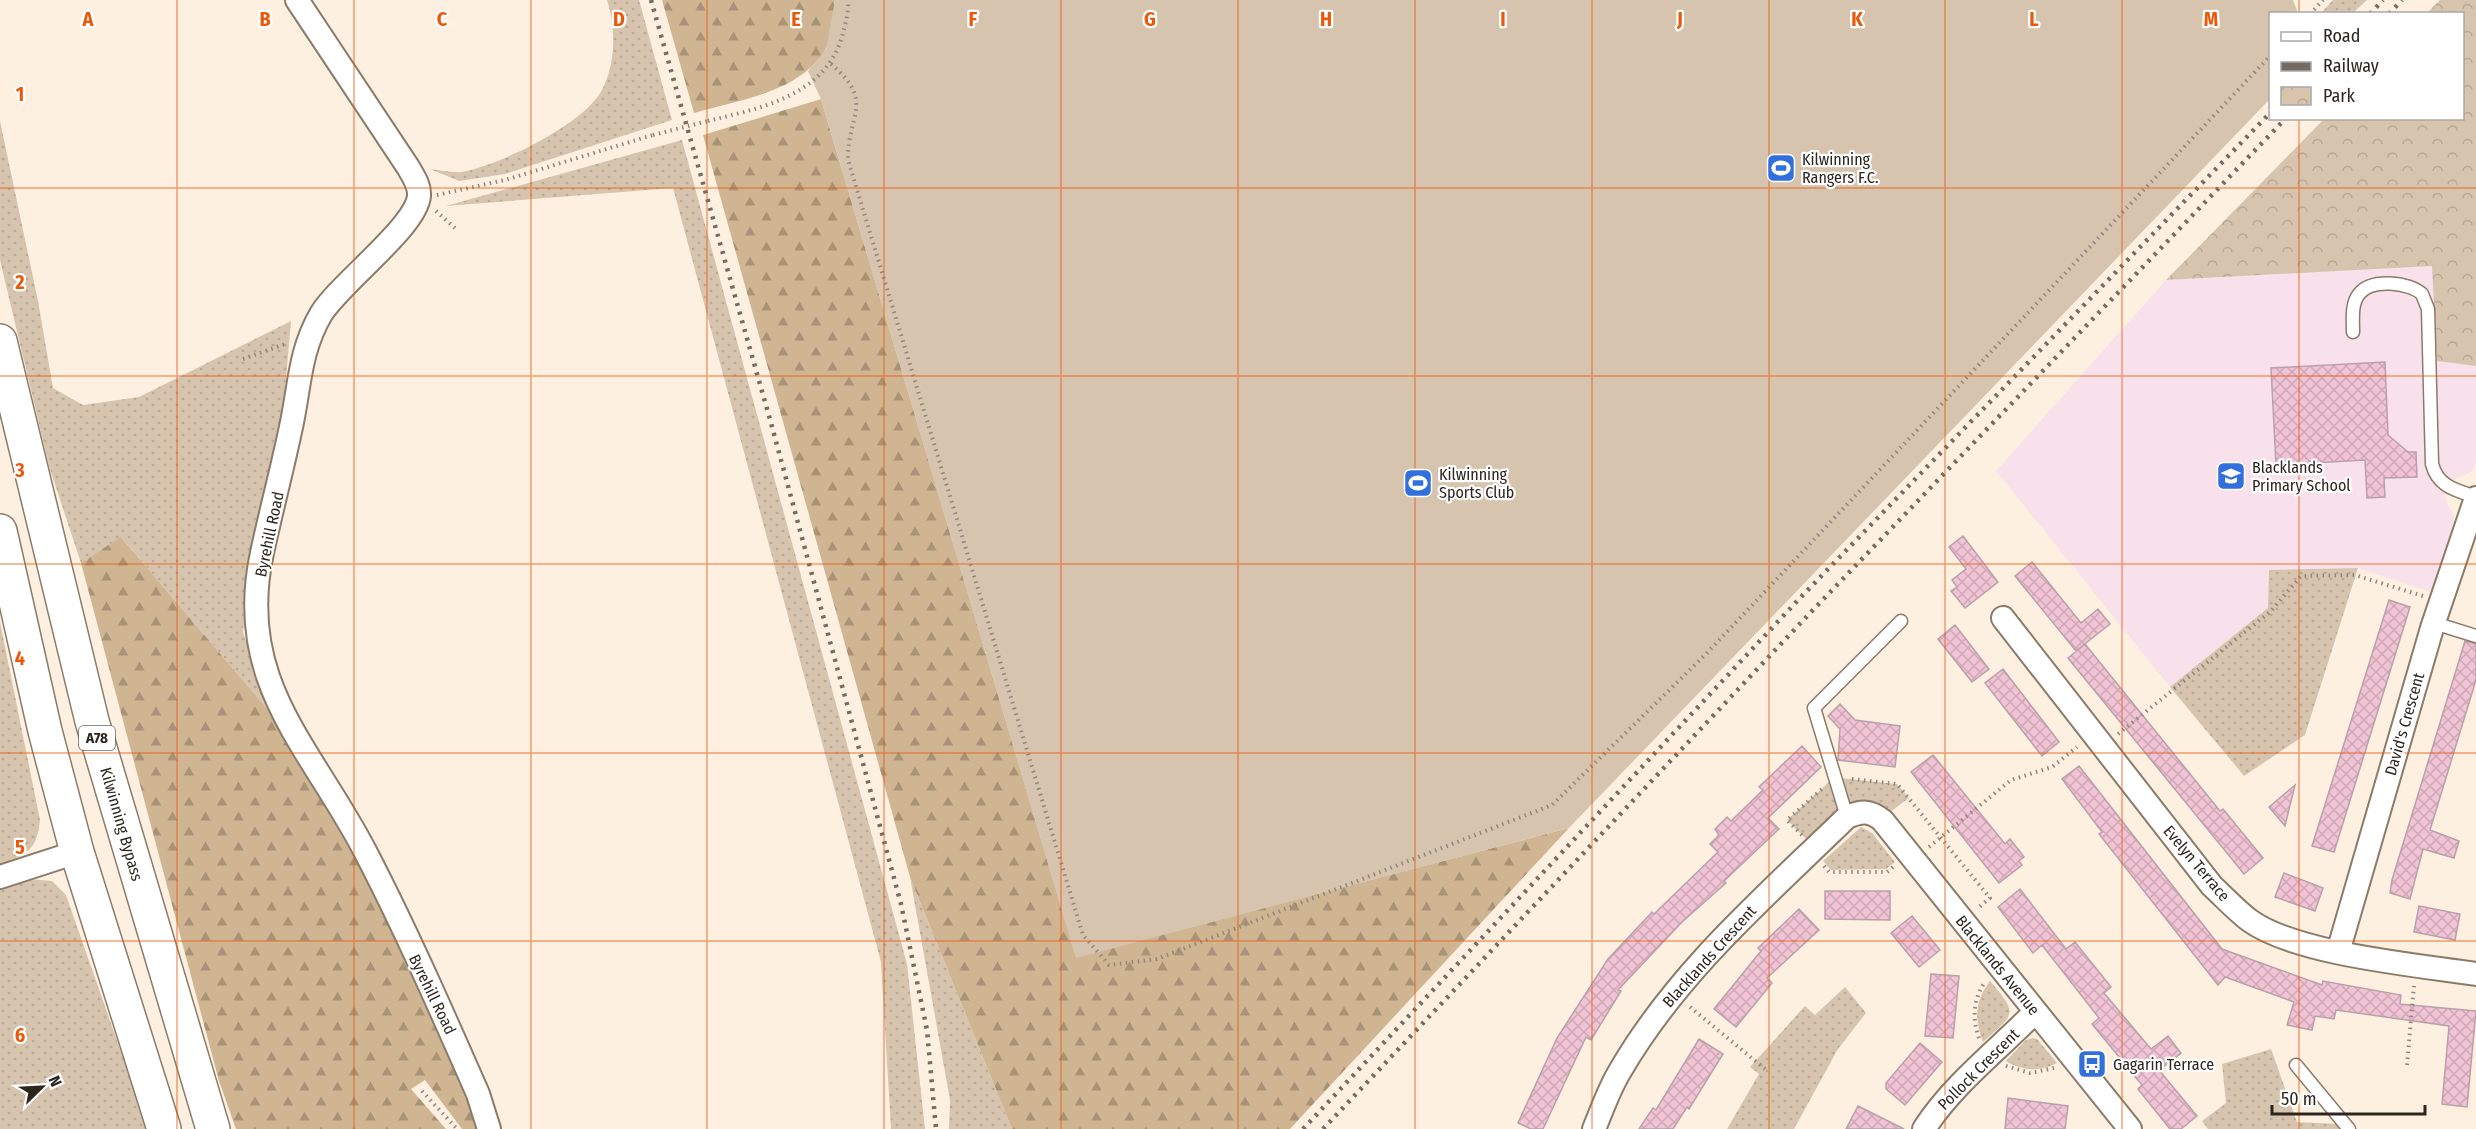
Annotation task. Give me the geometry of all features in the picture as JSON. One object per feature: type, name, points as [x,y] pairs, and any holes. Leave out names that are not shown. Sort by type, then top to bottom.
[{"type":"highway","name":"Kilwinning Bypass","points":[[0,341],[92,721],[213,1129]]},
{"type":"highway","points":[[0,531],[45,731],[77,852],[164,1129]]},
{"type":"street","points":[[297,0],[408,167],[418,188],[419,197]]},
{"type":"street","name":"Byrehill Road","points":[[419,197],[407,220],[323,311],[303,352],[294,414],[262,554],[257,610],[263,661],[273,693],[363,848],[384,890],[474,1083],[489,1129]]},
{"type":"street","name":"David's Crescent","points":[[2338,952],[2437,612],[2476,498]]},
{"type":"street","name":"Evelyn Terrace","points":[[2003,618],[2212,886],[2249,920],[2288,939],[2338,952],[2476,974]]},
{"type":"street","name":"Blacklands Avenue","points":[[1853,814],[1869,812],[1883,821],[2130,1129]]},
{"type":"street","name":"Blacklands Crescent","points":[[1594,1129],[1618,1073],[1673,993],[1737,922],[1853,814]]},
{"type":"street","points":[[0,877],[77,852]]},
{"type":"street","name":"Pollock Crescent","points":[[1924,1129],[1934,1114],[1990,1055],[2036,1012]]},
{"type":"lane","points":[[2353,332],[2353,305],[2364,289],[2374,285],[2404,285],[2422,294],[2428,309],[2434,473],[2445,485],[2476,498]]},
{"type":"lane","points":[[2437,612],[2476,636]]},
{"type":"lane","points":[[1853,814],[1814,708],[1901,621]]},
{"type":"lane","points":[[2296,1065],[2349,1129]]},
{"type":"path","points":[[419,197],[505,180],[787,97],[814,81],[831,64],[845,26],[848,0]]},
{"type":"path","points":[[2312,12],[2323,0]]},
{"type":"path","points":[[831,64],[843,74],[856,97],[856,118],[848,160],[1076,913],[1083,935],[1109,965],[1157,959],[1552,805],[1706,654],[2269,58]]},
{"type":"path","points":[[243,359],[309,337]]},
{"type":"path","points":[[1811,852],[1829,872],[1887,872],[1911,857],[2011,780],[2052,767],[2099,740],[2271,611],[2301,576],[2355,574],[2437,612]]},
{"type":"path","points":[[2407,1065],[2416,965]]},
{"type":"path","points":[[1999,967],[1982,986],[1974,1016],[1978,1037],[1990,1055],[2004,1065],[2030,1073],[2059,1066],[2071,1055]]},
{"type":"path","points":[[1673,993],[1765,1069]]},
{"type":"path","points":[[422,1091],[457,1129]]},
{"type":"shaded area","name":"Blacklands Primary School","points":[[2433,265],[2437,360],[2476,366],[2476,462],[2472,472],[2453,480],[2445,499],[2455,518],[2434,593],[2358,568],[2269,570],[2268,608],[2170,687],[1996,471],[2166,280]]},
{"type":"green space","points":[[607,0],[639,0],[672,120],[505,174],[459,181],[430,169],[462,172],[497,161],[560,129],[592,103],[607,80],[612,57],[612,22]]},
{"type":"green space","points":[[662,0],[835,0],[830,39],[814,65],[800,76],[766,93],[694,113]]},
{"type":"green space","name":"Kilwinning Sports Club","points":[[835,0],[2293,0],[2298,12],[2269,12],[2269,100],[1569,828],[1076,958],[821,99],[808,71],[826,49]]},
{"type":"green space","points":[[2333,0],[2367,0],[2354,12],[2322,12]]},
{"type":"green space","points":[[2440,0],[2476,0],[2476,366],[2437,361],[2432,266],[2166,280],[2323,120],[2464,120],[2464,12],[2428,12]]},
{"type":"green space","points":[[821,99],[1076,957],[1569,828],[1290,1129],[1012,1129],[910,877],[703,135]]},
{"type":"green space","points":[[0,121],[38,301],[53,388],[83,405],[139,397],[291,321],[282,425],[250,561],[243,632],[270,712],[122,538],[81,563],[49,466],[0,260]]},
{"type":"green space","points":[[682,140],[907,964],[925,1129],[891,1129],[881,962],[673,188],[446,206]]},
{"type":"green space","points":[[121,537],[270,712],[307,772],[371,885],[451,1054],[480,1129],[462,1129],[425,1080],[411,1089],[446,1129],[236,1129],[219,1081],[81,563]]},
{"type":"green space","points":[[2358,568],[2305,735],[2244,776],[2170,687],[2268,608],[2269,570]]},
{"type":"green space","points":[[0,622],[40,820],[36,838],[29,849],[18,857],[0,863]]},
{"type":"green space","points":[[1840,778],[1897,784],[1909,798],[1890,812],[1872,803],[1850,807]]},
{"type":"green space","points":[[1829,782],[1838,811],[1806,839],[1787,820]]},
{"type":"green space","points":[[1861,827],[1872,833],[1895,862],[1886,869],[1831,870],[1823,861]]},
{"type":"green space","points":[[910,877],[1012,1129],[949,1129],[950,1100]]},
{"type":"green space","points":[[29,879],[52,881],[66,895],[148,1129],[0,1129],[0,888]]},
{"type":"green space","points":[[1990,981],[2006,1001],[2009,1013],[2002,1025],[1983,1042],[1977,1018],[1981,995]]},
{"type":"green space","points":[[1845,987],[1866,1013],[1838,1049],[1794,1129],[1727,1129],[1759,1074],[1750,1067],[1805,1006],[1815,1015]]},
{"type":"green space","points":[[2037,1039],[2057,1063],[2044,1068],[2031,1069],[2018,1067],[2006,1061],[2026,1040]]},
{"type":"green space","points":[[2271,1049],[2297,1122],[2338,1124],[2344,1129],[2208,1129],[2202,1121],[2226,1103],[2222,1064]]},
{"type":"building","points":[[2385,362],[2388,435],[2408,452],[2416,452],[2417,477],[2384,478],[2385,497],[2367,498],[2365,460],[2276,465],[2271,368]]},
{"type":"building","points":[[1963,536],[1998,582],[1965,608],[1951,591],[1957,587],[1952,580],[1966,569],[1949,547]]},
{"type":"building","points":[[2032,562],[2081,623],[2098,609],[2110,624],[2076,651],[2015,576]]},
{"type":"building","points":[[2389,600],[2410,607],[2334,852],[2312,846]]},
{"type":"building","points":[[1955,625],[1989,669],[1972,682],[1938,639]]},
{"type":"building","points":[[2465,641],[2476,644],[2476,680],[2430,830],[2459,841],[2454,858],[2423,849],[2410,899],[2390,893],[2392,880]]},
{"type":"building","points":[[2085,644],[2220,811],[2223,809],[2263,858],[2244,874],[2068,658]]},
{"type":"building","points":[[2003,669],[2059,742],[2042,756],[1985,683]]},
{"type":"building","points":[[1840,704],[1855,720],[1900,726],[1895,767],[1838,760],[1840,729],[1828,716]]},
{"type":"building","points":[[1802,746],[1821,767],[1768,818],[1779,829],[1724,881],[1726,883],[1682,922],[1618,990],[1621,991],[1591,1040],[1586,1037],[1543,1129],[1531,1129],[1518,1123],[1557,1038],[1608,959],[1652,912],[1654,914],[1718,852],[1710,844],[1719,835],[1715,829],[1727,817],[1731,821],[1763,790],[1759,787]]},
{"type":"building","points":[[1933,755],[2005,844],[2010,839],[2024,857],[2019,861],[2022,865],[1999,883],[1911,772]]},
{"type":"building","points":[[2079,766],[2222,949],[2322,985],[2323,981],[2401,995],[2400,1004],[2476,1011],[2467,1107],[2442,1104],[2449,1026],[2336,1010],[2334,1019],[2315,1016],[2312,1030],[2287,1025],[2294,1002],[2225,977],[2218,985],[2099,834],[2102,832],[2062,779]]},
{"type":"building","points":[[2295,785],[2285,826],[2269,807]]},
{"type":"building","points":[[2284,873],[2323,888],[2315,911],[2275,897]]},
{"type":"building","points":[[2020,889],[2066,949],[2075,942],[2111,987],[2104,993],[2151,1049],[2168,1036],[2181,1053],[2159,1070],[2197,1116],[2181,1129],[2170,1129],[2138,1089],[2142,1085],[2092,1024],[2099,1018],[2042,945],[2033,953],[1998,907]]},
{"type":"building","points":[[1825,891],[1890,891],[1890,920],[1825,919]]},
{"type":"building","points":[[2419,906],[2460,914],[2455,940],[2414,932]]},
{"type":"building","points":[[1799,909],[1819,930],[1767,978],[1772,983],[1736,1027],[1714,1009],[1761,951],[1758,948]]},
{"type":"building","points":[[1912,916],[1940,950],[1919,967],[1891,933]]},
{"type":"building","points":[[1931,974],[1959,976],[1953,1038],[1925,1036]]},
{"type":"building","points":[[1699,1039],[1723,1054],[1689,1109],[1687,1107],[1673,1129],[1639,1129],[1653,1108],[1656,1110]]},
{"type":"building","points":[[1920,1043],[1942,1062],[1905,1105],[1886,1089],[1886,1083]]},
{"type":"building","points":[[2008,1098],[2068,1106],[2065,1129],[2005,1129]]},
{"type":"building","points":[[1858,1106],[1904,1129],[1846,1129]]},
{"type":"railway","points":[[651,0],[771,423],[901,904],[927,1030],[936,1129]]},
{"type":"railway","points":[[2372,12],[2383,0]]},
{"type":"railway","points":[[2391,12],[2402,0]]},
{"type":"railway","points":[[1303,1129],[1800,598],[2269,114]]},
{"type":"railway","points":[[1323,1129],[1812,611],[2284,120]]},
{"type":"place","name":"Kilwinning Rangers F.C.","points":[[1781,168]]},
{"type":"place","name":"Blacklands Primary School","points":[[2231,476]]},
{"type":"place","name":"Kilwinning Sports Club","points":[[1418,483]]},
{"type":"place","name":"Gagarin Terrace","points":[[2092,1064]]}]
